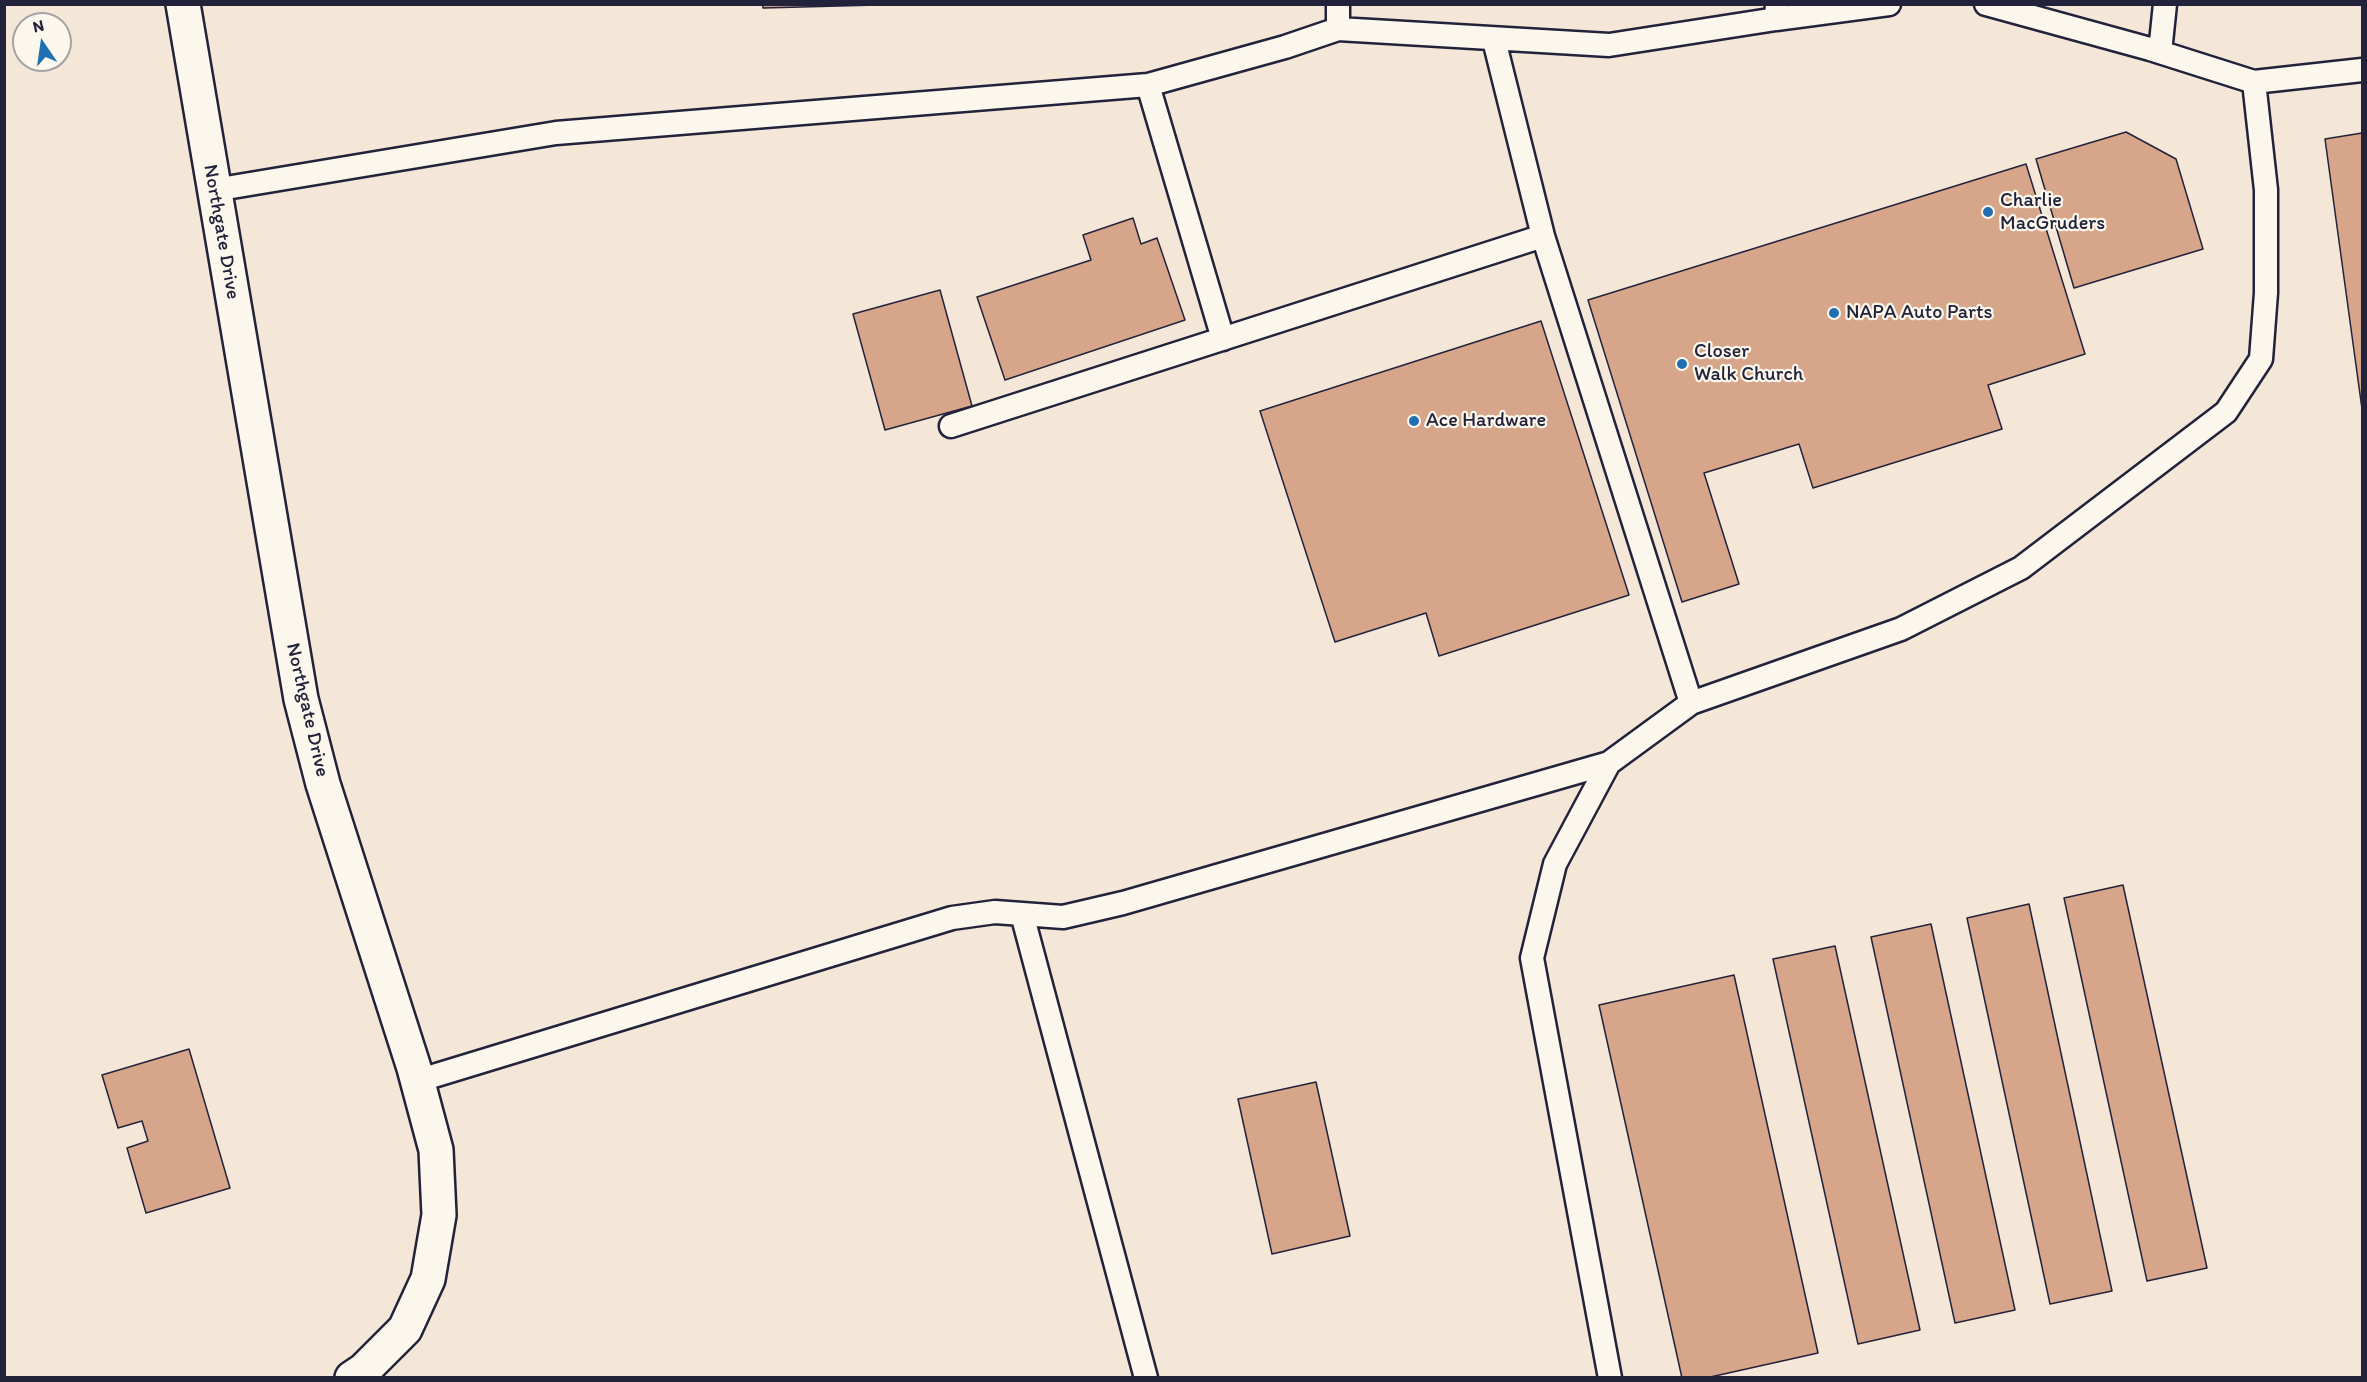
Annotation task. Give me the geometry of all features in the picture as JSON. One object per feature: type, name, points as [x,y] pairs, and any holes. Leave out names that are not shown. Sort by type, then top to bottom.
[{"type":"street","name":"Northgate Drive","points":[[183,4],[301,699],[323,784],[417,1081],[436,1150],[439,1215],[428,1280],[405,1329],[364,1370],[352,1377]]},
{"type":"lane","points":[[1338,4],[1338,29]]},
{"type":"lane","points":[[214,190],[556,133],[1148,85],[1285,47],[1338,29],[1609,45],[1776,12],[1889,4]]},
{"type":"lane","points":[[1986,4],[2160,52],[2254,82],[2362,70]]},
{"type":"lane","points":[[2160,52],[2164,4]]},
{"type":"lane","points":[[1494,40],[1544,236],[1691,702]]},
{"type":"lane","points":[[417,1081],[952,918],[995,912],[1063,917],[1123,903],[1609,763],[1691,702],[1901,628],[2020,568],[2226,412],[2261,359],[2266,293],[2266,190],[2254,82]]},
{"type":"lane","points":[[1148,85],[1223,339]]},
{"type":"lane","points":[[951,426],[1544,236]]},
{"type":"lane","points":[[1609,763],[1555,864],[1532,958],[1610,1377]]},
{"type":"lane","points":[[1022,914],[1146,1377]]},
{"type":"building","points":[[763,4],[916,4],[763,8]]},
{"type":"building","points":[[2126,132],[2176,159],[2203,249],[2074,288],[2036,159]]},
{"type":"building","points":[[2362,133],[2362,409],[2325,139]]},
{"type":"building","points":[[2026,164],[2085,354],[1988,385],[2002,429],[1813,488],[1799,444],[1704,473],[1739,584],[1682,602],[1588,300]]},
{"type":"building","points":[[1133,218],[1141,244],[1157,238],[1185,320],[1005,380],[977,297],[1091,260],[1083,235]]},
{"type":"building","points":[[940,290],[972,406],[885,430],[853,314]]},
{"type":"building","points":[[1541,321],[1629,595],[1439,656],[1426,613],[1335,642],[1260,411]]},
{"type":"building","points":[[2123,885],[2207,1268],[2147,1281],[2064,898]]},
{"type":"building","points":[[2029,904],[2112,1291],[2050,1304],[1967,918]]},
{"type":"building","points":[[1931,924],[2015,1310],[1955,1323],[1871,937]]},
{"type":"building","points":[[1835,946],[1920,1330],[1858,1344],[1773,959]]},
{"type":"building","points":[[1734,975],[1818,1353],[1706,1378],[1682,1378],[1599,1005]]},
{"type":"building","points":[[189,1049],[230,1188],[146,1213],[127,1148],[148,1141],[142,1121],[118,1128],[102,1075]]},
{"type":"building","points":[[1316,1082],[1350,1236],[1272,1254],[1238,1099]]},
{"type":"place","name":"Charlie MacGruders","points":[[1988,212]]},
{"type":"place","name":"NAPA Auto Parts","points":[[1834,313]]},
{"type":"place","name":"Closer Walk Church","points":[[1682,364]]},
{"type":"place","name":"Ace Hardware","points":[[1414,421]]}]
